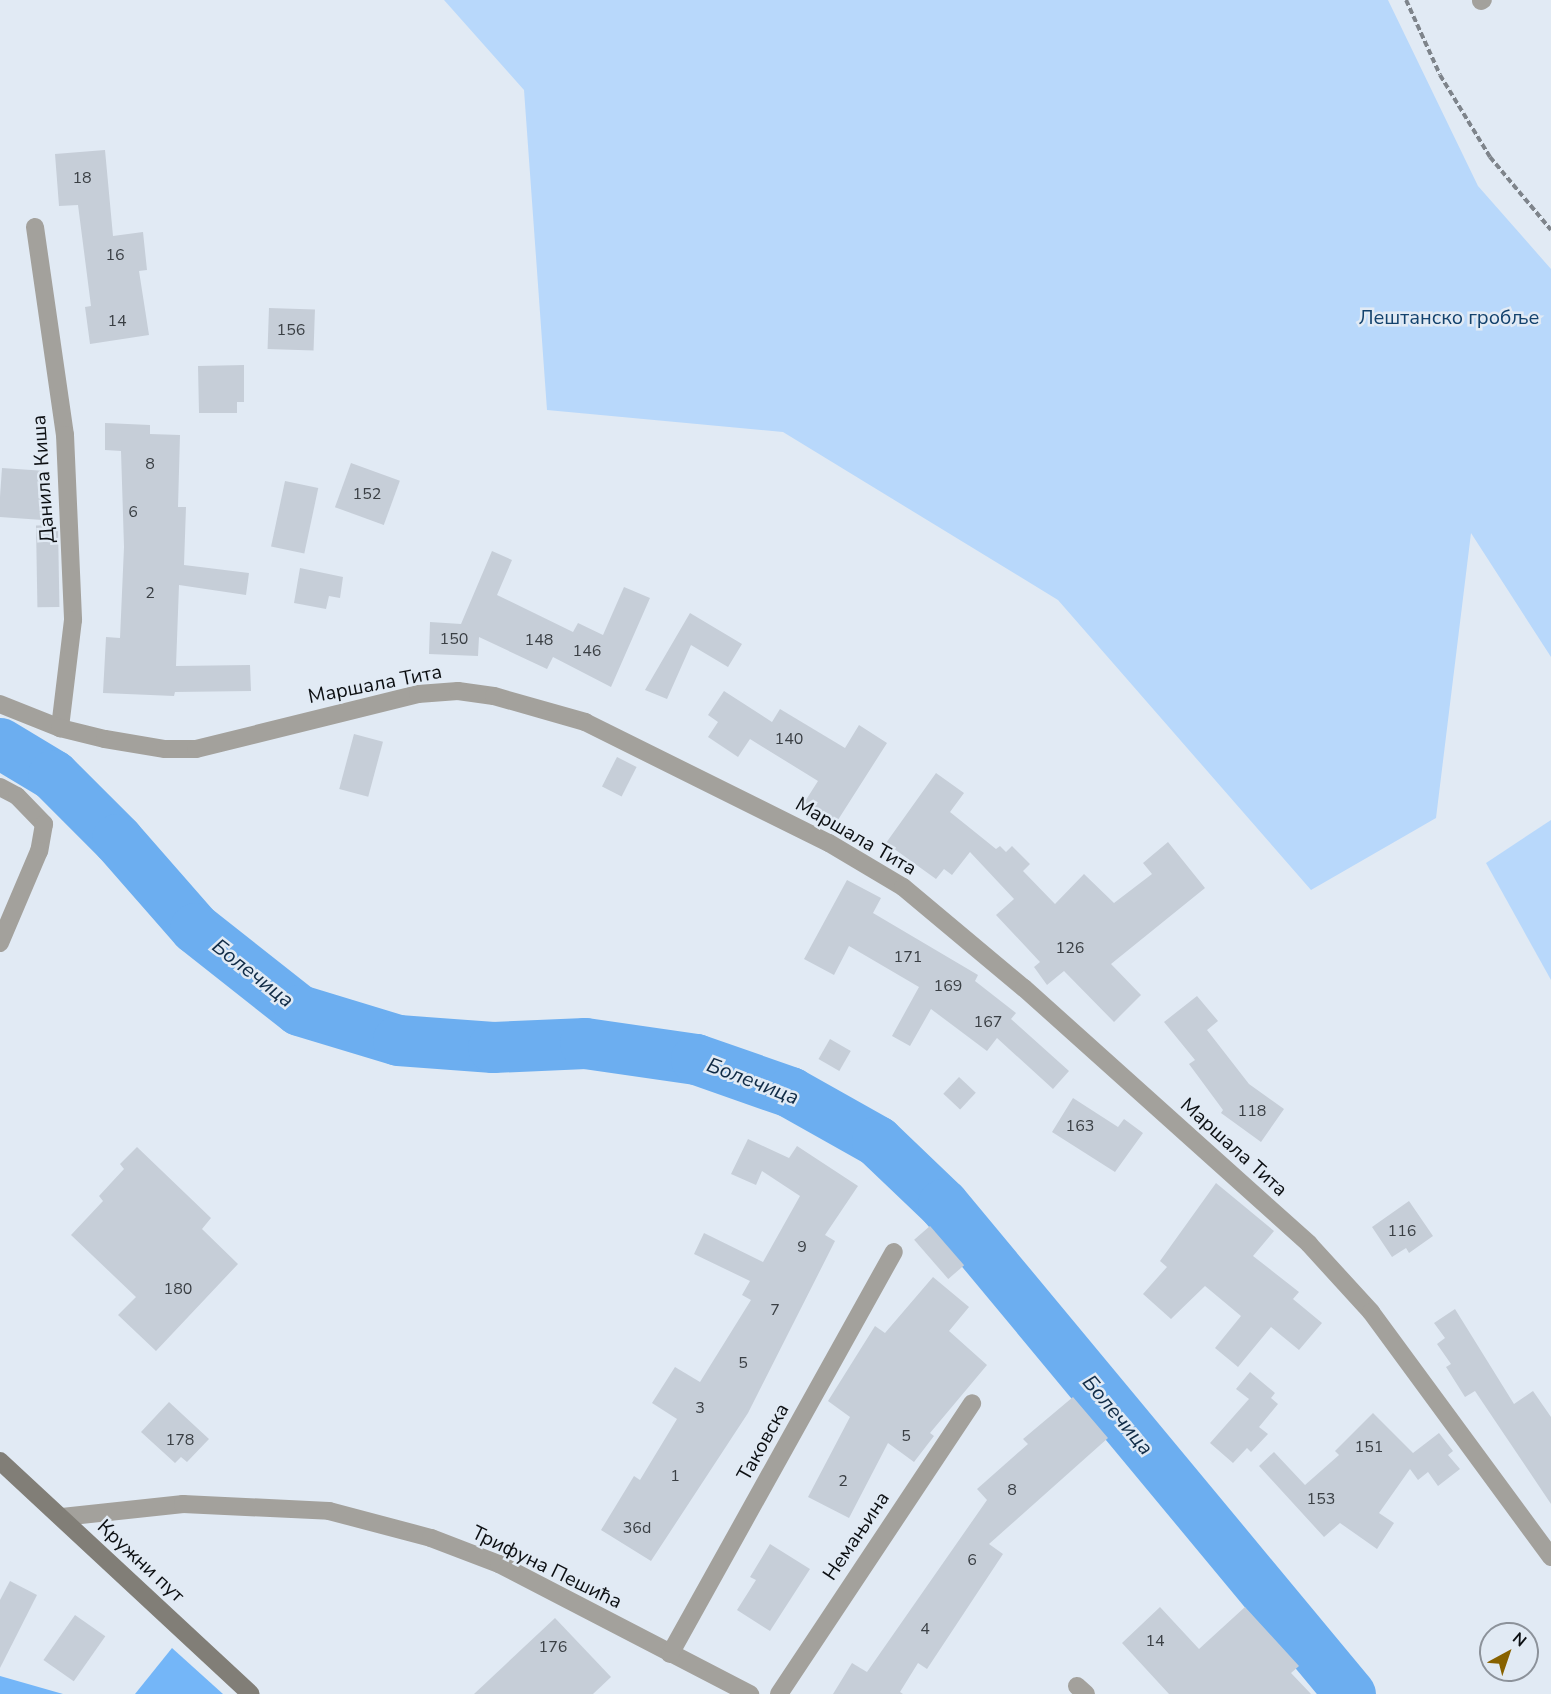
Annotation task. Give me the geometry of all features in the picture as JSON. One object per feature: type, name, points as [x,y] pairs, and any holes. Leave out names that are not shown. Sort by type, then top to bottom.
[{"type":"main road","name":"Кружни пут","points":[[0,1461],[251,1694]]},
{"type":"street","name":"Данила Киша","points":[[35,227],[66,446],[74,620],[60,728]]},
{"type":"street","name":"Маршала Тита","points":[[0,704],[60,728],[165,749],[196,749],[418,694],[476,694],[539,706],[585,722],[830,843],[912,894],[1024,988],[1309,1244],[1371,1312],[1551,1557]]},
{"type":"street","points":[[0,787],[17,796],[44,824],[39,851],[0,943]]},
{"type":"street","name":"Таковска","points":[[670,1654],[894,1252]]},
{"type":"street","name":"Немањина","points":[[779,1694],[972,1403]]},
{"type":"street","name":"Трифуна Пешића","points":[[62,1517],[183,1504],[329,1511],[431,1538],[499,1564],[750,1694]]},
{"type":"path","points":[[1406,0],[1440,75],[1490,157],[1551,230]]},
{"type":"green space","name":"Лештанско гробље","points":[[444,0],[1388,0],[1478,186],[1551,269],[1551,657],[1471,533],[1436,818],[1311,890],[1058,600],[783,432],[547,410],[524,90]]},
{"type":"green space","points":[[1551,820],[1551,980],[1486,863]]},
{"type":"shaded area","points":[[172,1648],[223,1694],[135,1694]]},
{"type":"shaded area","points":[[0,1676],[63,1694],[0,1694]]},
{"type":"building","points":[[105,150],[113,236],[143,232],[147,270],[139,271],[149,335],[90,344],[85,307],[91,306],[78,205],[59,206],[55,154]]},
{"type":"building","points":[[269,308],[315,310],[314,351],[268,349]]},
{"type":"building","points":[[244,365],[244,402],[237,402],[237,413],[199,413],[198,366]]},
{"type":"building","points":[[105,423],[150,425],[150,434],[180,435],[178,507],[186,507],[184,565],[249,573],[246,595],[179,585],[176,666],[250,665],[251,691],[175,692],[174,696],[103,693],[106,637],[120,638],[124,547],[121,451],[105,450]]},
{"type":"building","points":[[351,463],[400,481],[384,525],[335,507]]},
{"type":"building","points":[[2,468],[46,471],[42,520],[0,517]]},
{"type":"building","points":[[285,481],[318,488],[304,554],[271,547]]},
{"type":"building","points":[[36,525],[58,525],[59,607],[37,607]]},
{"type":"building","points":[[492,551],[512,560],[497,595],[573,632],[578,623],[603,635],[624,587],[650,598],[611,687],[553,657],[547,669],[479,637],[478,656],[429,654],[430,622],[461,624]]},
{"type":"building","points":[[300,568],[343,577],[340,598],[329,596],[326,609],[294,603]]},
{"type":"building","points":[[690,613],[742,644],[728,667],[691,645],[667,699],[645,690]]},
{"type":"building","points":[[724,691],[772,722],[780,709],[845,748],[859,725],[887,743],[836,823],[804,803],[818,781],[750,739],[738,757],[708,737],[718,722],[708,715]]},
{"type":"building","points":[[354,734],[383,742],[368,797],[339,789]]},
{"type":"building","points":[[617,757],[637,767],[622,796],[602,786]]},
{"type":"building","points":[[936,773],[964,793],[950,812],[996,849],[1000,846],[1006,852],[1012,846],[1030,864],[1023,871],[1055,904],[1084,874],[1114,903],[1152,874],[1143,863],[1168,842],[1205,888],[1111,964],[1141,995],[1114,1022],[1064,971],[1047,985],[1034,967],[1040,962],[996,915],[1014,899],[970,852],[952,875],[944,869],[936,879],[886,843]]},
{"type":"building","points":[[847,880],[881,898],[873,913],[978,975],[975,981],[1016,1013],[1011,1019],[1069,1071],[1053,1089],[997,1038],[987,1051],[931,1009],[910,1046],[892,1036],[919,987],[849,946],[834,975],[804,959]]},
{"type":"building","points":[[1197,996],[1218,1021],[1207,1030],[1249,1084],[1284,1109],[1261,1142],[1221,1113],[1223,1110],[1189,1064],[1195,1060],[1164,1022]]},
{"type":"building","points":[[830,1039],[851,1051],[839,1071],[818,1059]]},
{"type":"building","points":[[959,1077],[976,1093],[960,1110],[943,1094]]},
{"type":"building","points":[[1073,1098],[1118,1127],[1124,1119],[1143,1133],[1115,1172],[1052,1132]]},
{"type":"building","points":[[748,1139],[789,1158],[797,1146],[858,1186],[825,1235],[835,1241],[748,1413],[651,1561],[601,1530],[634,1476],[640,1480],[677,1419],[652,1403],[675,1367],[700,1382],[751,1300],[742,1295],[750,1281],[694,1254],[704,1233],[763,1262],[800,1196],[762,1171],[756,1185],[731,1174]]},
{"type":"building","points":[[137,1147],[211,1218],[202,1229],[238,1264],[156,1351],[118,1315],[136,1297],[71,1235],[103,1201],[99,1196],[124,1169],[120,1164]]},
{"type":"building","points":[[1216,1183],[1274,1231],[1253,1256],[1299,1292],[1293,1299],[1322,1323],[1299,1350],[1271,1327],[1238,1367],[1215,1348],[1241,1316],[1205,1286],[1171,1319],[1143,1294],[1167,1267],[1160,1261]]},
{"type":"building","points":[[1409,1201],[1433,1236],[1409,1253],[1406,1248],[1392,1257],[1372,1227]]},
{"type":"building","points":[[930,1226],[964,1265],[948,1279],[914,1240]]},
{"type":"building","points":[[933,1277],[969,1307],[949,1331],[987,1365],[930,1433],[934,1436],[914,1462],[888,1443],[849,1518],[808,1497],[850,1417],[828,1401],[875,1326],[885,1333]]},
{"type":"building","points":[[1455,1309],[1514,1404],[1533,1391],[1551,1417],[1551,1504],[1475,1391],[1465,1397],[1446,1367],[1451,1364],[1437,1344],[1445,1338],[1434,1323]]},
{"type":"building","points":[[1250,1372],[1275,1393],[1271,1398],[1278,1404],[1259,1427],[1268,1434],[1251,1452],[1247,1448],[1233,1463],[1210,1443],[1249,1399],[1236,1389]]},
{"type":"building","points":[[1073,1397],[1108,1438],[989,1544],[1003,1554],[927,1669],[918,1663],[900,1692],[903,1694],[833,1694],[852,1663],[867,1672],[987,1500],[977,1489],[1028,1444],[1023,1439]]},
{"type":"building","points":[[169,1402],[209,1439],[187,1462],[181,1457],[175,1463],[141,1432]]},
{"type":"building","points":[[1373,1413],[1413,1453],[1439,1433],[1453,1451],[1448,1455],[1460,1469],[1438,1486],[1428,1472],[1418,1480],[1410,1469],[1379,1513],[1394,1523],[1377,1549],[1340,1523],[1324,1537],[1259,1466],[1274,1452],[1305,1485],[1339,1455],[1335,1451]]},
{"type":"building","points":[[770,1544],[810,1569],[770,1631],[737,1610],[756,1580],[750,1577]]},
{"type":"building","points":[[10,1581],[37,1595],[0,1668],[0,1600]]},
{"type":"building","points":[[1160,1607],[1199,1649],[1245,1607],[1299,1666],[1291,1673],[1311,1694],[1169,1694],[1122,1643]]},
{"type":"building","points":[[75,1615],[105,1636],[74,1681],[43,1660]]},
{"type":"building","points":[[555,1618],[611,1677],[593,1694],[474,1694]]},
{"type":"waterway","name":"Болечица","points":[[0,743],[53,775],[117,839],[195,928],[299,1010],[398,1040],[493,1047],[585,1043],[696,1059],[790,1092],[877,1141],[943,1204],[1350,1694]]}]
